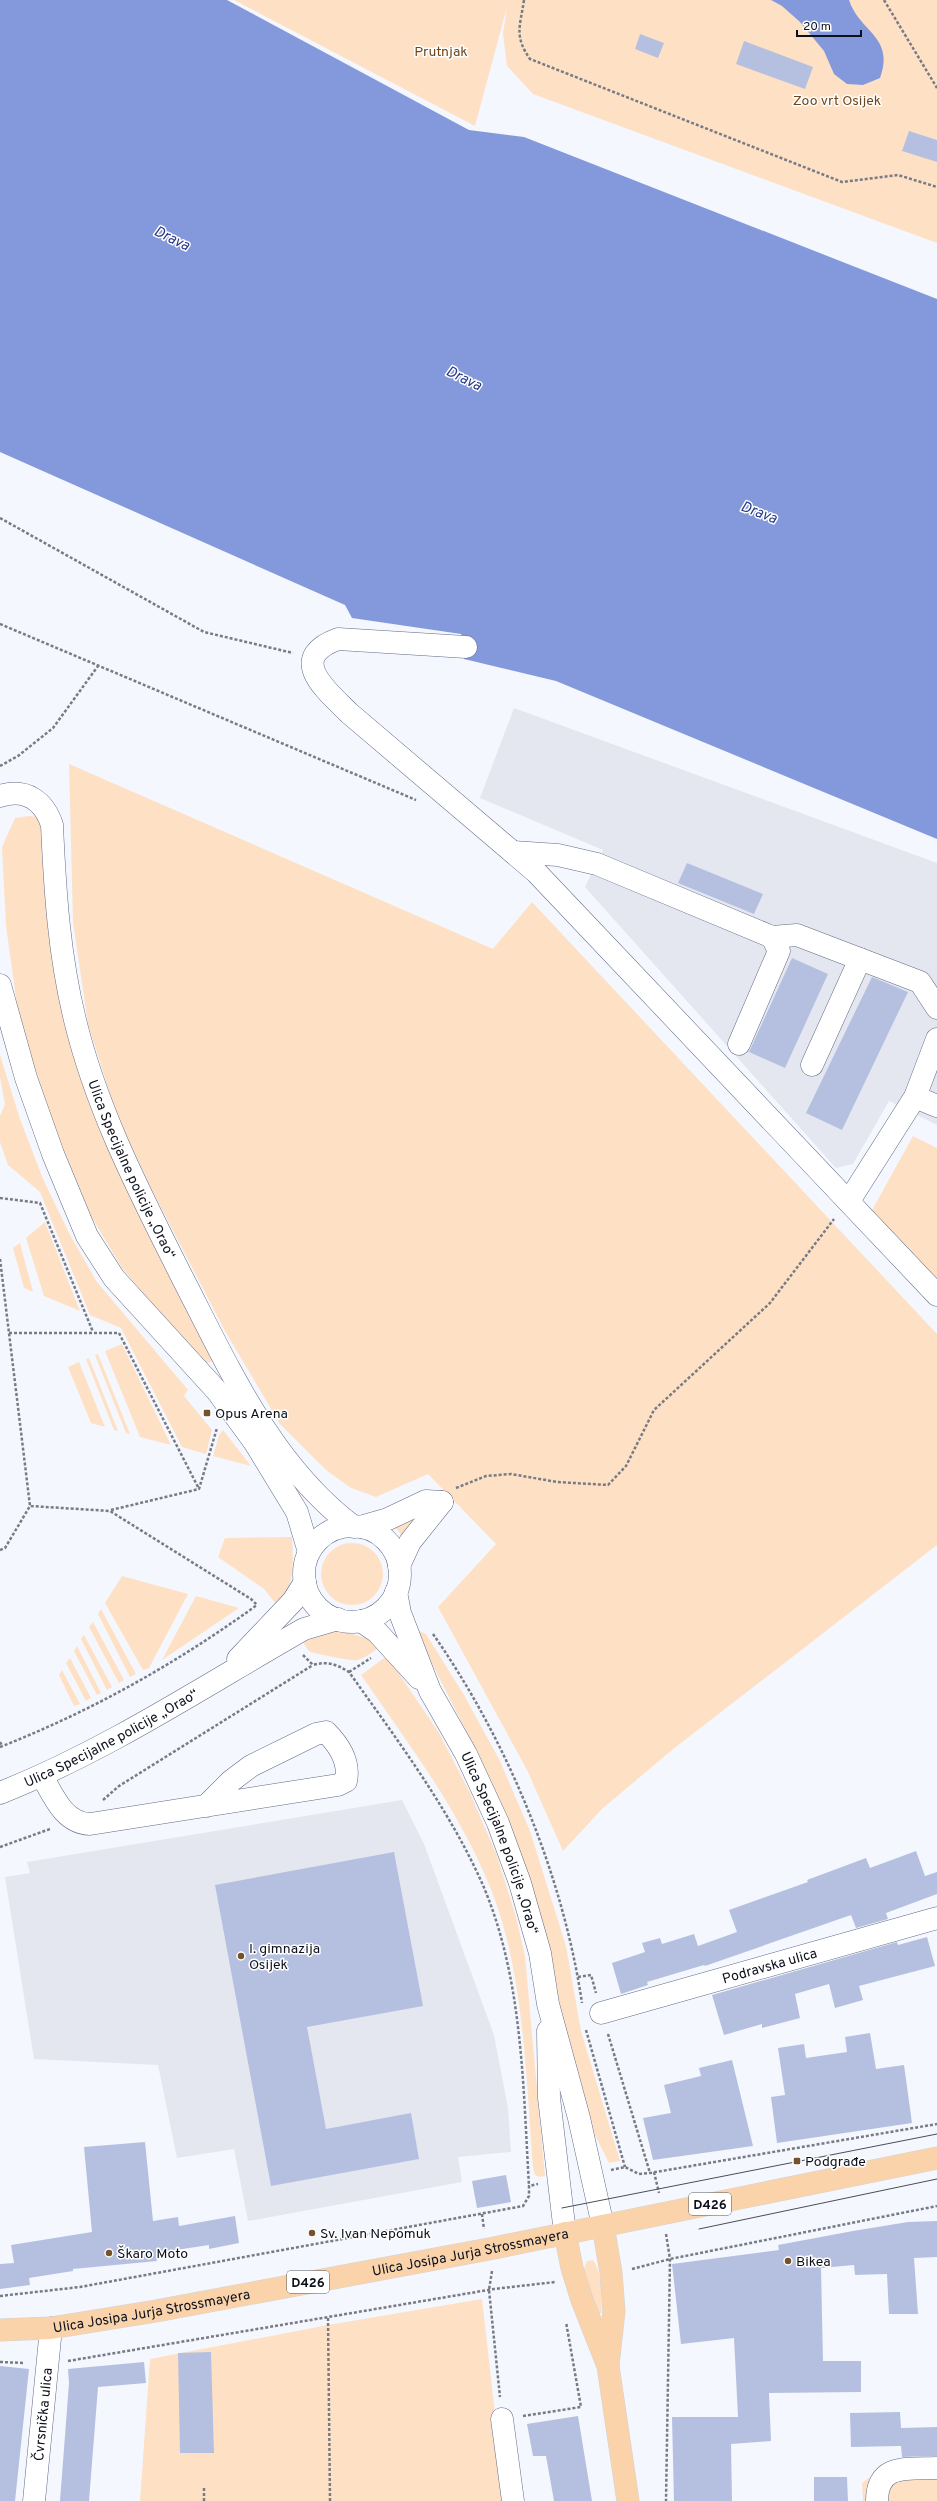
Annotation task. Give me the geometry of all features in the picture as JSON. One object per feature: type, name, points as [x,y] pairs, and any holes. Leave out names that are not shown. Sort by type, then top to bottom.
[{"type":"main road","name":"Ulica Josipa Jurja Strossmayera","points":[[0,2330],[51,2328],[156,2311],[603,2226],[937,2158]]},
{"type":"main road","points":[[603,2226],[611,2273],[614,2311],[608,2366]]},
{"type":"main road","points":[[565,2233],[575,2279],[608,2366],[628,2501]]},
{"type":"street","points":[[466,647],[338,639],[324,644],[313,657],[313,672],[320,685],[420,775],[513,852],[558,895],[937,1295]]},
{"type":"street","name":"Ulica Specijalne policije „Orao“","points":[[0,796],[23,794],[39,801],[48,811],[52,825],[56,912],[62,958],[75,1020],[88,1071],[115,1141],[142,1198],[247,1402],[293,1468],[315,1494],[357,1527]]},
{"type":"street","points":[[513,852],[558,855],[597,864],[772,937],[797,935],[920,982],[937,1008]]},
{"type":"street","points":[[739,1044],[779,951],[772,937]]},
{"type":"street","points":[[812,1065],[860,959]]},
{"type":"street","points":[[0,987],[26,1078],[53,1154],[87,1236],[114,1278],[217,1391],[255,1443],[297,1512],[309,1552]]},
{"type":"street","points":[[849,1201],[915,1096],[937,1039]]},
{"type":"street","points":[[915,1096],[937,1106]]},
{"type":"street","points":[[357,1527],[374,1532],[386,1540],[394,1552],[399,1566],[400,1579],[396,1592],[388,1605],[376,1615],[361,1621],[338,1619],[319,1609],[310,1597],[304,1582],[304,1567],[309,1552],[318,1540],[331,1531],[357,1527],[388,1519],[426,1501],[442,1502]]},
{"type":"street","points":[[399,1566],[410,1542],[442,1502]]},
{"type":"street","name":"Ulica Specijalne policije „Orao“","points":[[219,1678],[293,1602],[304,1582]]},
{"type":"street","name":"Ulica Specijalne policije „Orao“","points":[[396,1592],[400,1613],[430,1691],[466,1754],[498,1823],[520,1883],[540,1953],[548,2004],[592,2173],[603,2226]]},
{"type":"street","name":"Ulica Specijalne policije „Orao“","points":[[0,1793],[42,1776],[119,1738],[290,1637],[316,1624],[338,1619]]},
{"type":"street","name":"Ulica Specijalne policije „Orao“","points":[[361,1621],[390,1645],[430,1691]]},
{"type":"street","points":[[42,1776],[66,1814],[78,1824],[90,1824],[338,1786],[346,1781],[348,1771],[346,1761],[336,1742],[326,1732],[316,1734],[251,1766],[231,1781],[206,1806]]},
{"type":"street","name":"Podravska ulica","points":[[601,2013],[937,1918]]},
{"type":"street","name":"Ulica Specijalne policije „Orao“","points":[[548,2004],[549,2098],[565,2233]]},
{"type":"street","name":"Čvrsnička ulica","points":[[34,2501],[49,2364],[51,2328]]},
{"type":"street","points":[[502,2419],[512,2501]]},
{"type":"street","points":[[877,2501],[879,2482],[884,2476],[906,2469],[937,2468]]},
{"type":"path","points":[[524,0],[519,29],[520,44],[530,59],[842,182],[898,175],[937,187]]},
{"type":"path","points":[[884,0],[937,88]]},
{"type":"path","points":[[0,518],[204,632],[313,657]]},
{"type":"path","points":[[0,624],[418,800]]},
{"type":"path","points":[[0,766],[18,756],[53,728],[98,666]]},
{"type":"path","points":[[0,1198],[40,1203],[94,1332]]},
{"type":"path","points":[[442,1502],[456,1488],[486,1476],[511,1474],[558,1482],[608,1485],[626,1466],[654,1410],[770,1303],[849,1201]]},
{"type":"path","points":[[0,1259],[30,1506],[5,1548],[0,1550]]},
{"type":"path","points":[[9,1332],[119,1333],[199,1490]]},
{"type":"path","points":[[199,1490],[218,1427],[213,1422]]},
{"type":"path","points":[[30,1506],[110,1511],[199,1490]]},
{"type":"path","points":[[110,1511],[251,1599],[257,1605]]},
{"type":"path","points":[[0,1742],[1,1746],[118,1694],[163,1668],[257,1605],[265,1596],[278,1618]]},
{"type":"path","points":[[290,1637],[313,1665]]},
{"type":"path","points":[[0,2296],[80,2287],[482,2214],[523,2206],[529,2196],[519,2046],[511,1982],[499,1933],[482,1884],[447,1818],[349,1672],[338,1665],[325,1662],[313,1665],[119,1786],[101,1801]]},
{"type":"path","points":[[0,1847],[72,1819]]},
{"type":"path","points":[[578,1977],[591,1975],[601,2013],[650,2173]]},
{"type":"path","points":[[592,2173],[625,2168],[639,2174],[650,2173],[937,2124]]},
{"type":"path","points":[[654,2172],[670,2258],[666,2501]]},
{"type":"path","points":[[529,2186],[559,2180]]},
{"type":"path","points":[[611,2273],[670,2258],[937,2206]]},
{"type":"path","points":[[482,2214],[492,2270],[489,2290],[502,2419],[581,2407],[565,2318]]},
{"type":"path","points":[[0,2362],[49,2364],[489,2290],[575,2279]]},
{"type":"path","points":[[328,2318],[330,2501]]},
{"type":"path","points":[[204,2486],[204,2501]]},
{"type":"shaded area","points":[[514,708],[937,863],[937,1125],[889,1101],[853,1164],[836,1168],[585,887],[603,850],[480,798]]},
{"type":"shaded area","name":"I. gimnazija Osijek","points":[[402,1800],[424,1844],[494,2035],[508,2108],[511,2152],[458,2157],[462,2182],[248,2221],[234,2149],[177,2158],[158,2065],[34,2059],[5,1877],[30,1873],[27,1862]]},
{"type":"green space","name":"Zoo vrt Osijek","points":[[234,0],[937,0],[937,243],[533,94],[507,66],[503,34],[507,7],[475,126]]},
{"type":"green space","points":[[69,764],[493,949],[532,902],[937,1334],[937,1545],[672,1750],[602,1809],[563,1851],[527,1770],[438,1607],[496,1544],[428,1474],[376,1497],[351,1488],[326,1470],[280,1424],[225,1331],[152,1190],[116,1113],[88,1024],[73,922]]},
{"type":"green space","points":[[29,816],[38,817],[45,824],[56,965],[213,1361],[204,1364],[122,1268],[91,1216],[51,1119],[19,1019],[6,926],[2,847],[15,818]]},
{"type":"green space","points":[[0,1055],[20,1119],[43,1179],[70,1235],[97,1282],[188,1390],[184,1396],[212,1430],[206,1454],[182,1447],[121,1328],[90,1315],[40,1192],[8,1165],[0,1142],[0,1116],[5,1104],[0,1077]]},
{"type":"green space","points":[[913,1136],[937,1148],[937,1280],[871,1212]]},
{"type":"green space","points":[[45,1222],[80,1311],[44,1296],[26,1238]]},
{"type":"green space","points":[[20,1243],[33,1292],[24,1288],[13,1248]]},
{"type":"green space","points":[[122,1344],[171,1445],[140,1437],[105,1351]]},
{"type":"green space","points":[[98,1354],[130,1434],[126,1433],[95,1355]]},
{"type":"green space","points":[[89,1358],[118,1431],[114,1430],[86,1359]]},
{"type":"green space","points":[[79,1362],[105,1427],[91,1423],[68,1367]]},
{"type":"green space","points":[[223,1430],[251,1466],[213,1456],[219,1435]]},
{"type":"green space","points":[[429,1505],[403,1537],[395,1527]]},
{"type":"green space","points":[[292,1537],[292,1574],[288,1592],[280,1609],[264,1589],[218,1557],[225,1538]]},
{"type":"green space","points":[[346,1543],[358,1543],[374,1552],[381,1562],[383,1574],[381,1586],[374,1596],[358,1605],[346,1605],[335,1600],[326,1591],[321,1580],[321,1568],[326,1557],[335,1548]]},
{"type":"green space","points":[[122,1576],[188,1594],[149,1668],[143,1670],[105,1603]]},
{"type":"green space","points":[[196,1596],[239,1608],[162,1660]]},
{"type":"green space","points":[[101,1609],[136,1674],[130,1677],[98,1614]]},
{"type":"green space","points":[[93,1622],[124,1680],[119,1683],[89,1627]]},
{"type":"green space","points":[[340,1631],[367,1638],[377,1649],[361,1659],[349,1660],[309,1651],[302,1639],[323,1632]]},
{"type":"green space","points":[[419,1631],[426,1634],[464,1695],[500,1761],[530,1831],[566,1946],[581,2031],[620,2161],[609,2163],[593,2131],[565,2033],[550,1952],[509,1823],[491,1780],[418,1636]]},
{"type":"green space","points":[[84,1635],[112,1687],[107,1690],[81,1639]]},
{"type":"green space","points":[[77,1646],[101,1693],[97,1695],[74,1651]]},
{"type":"green space","points":[[387,1656],[439,1733],[470,1793],[497,1856],[516,1917],[525,1956],[545,2176],[540,2177],[535,2175],[533,2167],[522,2024],[510,1953],[501,1919],[490,1887],[448,1804],[432,1778],[361,1675]]},
{"type":"green space","points":[[70,1658],[91,1698],[86,1701],[66,1663]]},
{"type":"green space","points":[[62,1670],[80,1704],[74,1706],[59,1675]]},
{"type":"green space","points":[[593,2260],[600,2278],[601,2292],[602,2313],[596,2314],[584,2268],[587,2261]]},
{"type":"green space","points":[[482,2299],[505,2501],[140,2501],[150,2359],[328,2325]]},
{"type":"green space","points":[[937,2463],[937,2501],[863,2501],[862,2483],[880,2469]]},
{"type":"water","name":"Drava","points":[[0,0],[227,0],[469,130],[524,137],[937,299],[937,839],[556,681],[464,659],[466,647],[461,634],[352,618],[345,605],[0,452]]},
{"type":"water","points":[[771,0],[849,0],[854,11],[880,44],[883,53],[883,64],[880,78],[863,85],[847,84],[834,74],[824,51],[800,22],[782,6]]},
{"type":"building","points":[[640,34],[664,43],[658,58],[635,49]]},
{"type":"building","points":[[744,41],[813,67],[805,89],[736,64]]},
{"type":"building","points":[[909,131],[937,140],[937,162],[902,151]]},
{"type":"building","points":[[687,863],[763,894],[754,914],[678,883]]},
{"type":"building","points":[[792,958],[828,974],[785,1068],[749,1052]]},
{"type":"building","points":[[872,977],[908,992],[842,1130],[806,1113]]},
{"type":"building","points":[[916,1851],[925,1876],[937,1872],[937,1894],[886,1913],[888,1919],[856,1928],[851,1915],[705,1966],[704,1965],[647,1982],[648,1985],[621,1994],[612,1963],[645,1952],[642,1943],[660,1938],[662,1944],[694,1934],[698,1946],[737,1932],[729,1910],[808,1882],[807,1880],[866,1858],[870,1868]]},
{"type":"building","points":[[394,1852],[423,2006],[307,2027],[326,2129],[411,2113],[419,2159],[271,2186],[215,1885]]},
{"type":"building","points":[[927,1937],[935,1966],[859,1986],[863,2000],[835,2008],[829,1984],[795,1994],[800,2018],[762,2028],[762,2024],[724,2035],[712,1995],[897,1942],[898,1945]]},
{"type":"building","points":[[870,2033],[876,2069],[904,2065],[912,2123],[777,2143],[771,2097],[785,2095],[778,2048],[804,2044],[806,2058],[847,2052],[845,2037]]},
{"type":"building","points":[[732,2060],[753,2146],[653,2160],[643,2118],[671,2113],[664,2085],[701,2076],[699,2068]]},
{"type":"building","points":[[145,2142],[153,2221],[178,2217],[179,2226],[235,2216],[239,2243],[209,2249],[209,2245],[156,2253],[157,2261],[73,2269],[73,2271],[29,2278],[30,2285],[0,2289],[0,2264],[14,2263],[11,2245],[92,2232],[84,2147]]},
{"type":"building","points":[[506,2175],[511,2202],[477,2208],[472,2181]]},
{"type":"building","points":[[937,2221],[937,2257],[914,2258],[918,2314],[889,2314],[887,2274],[855,2275],[854,2265],[821,2268],[823,2361],[861,2361],[861,2392],[769,2393],[771,2441],[731,2444],[732,2501],[674,2501],[672,2417],[738,2417],[734,2338],[681,2344],[672,2264],[779,2250],[778,2245],[908,2222]]},
{"type":"building","points":[[211,2352],[214,2453],[180,2453],[178,2353]]},
{"type":"building","points":[[144,2362],[146,2383],[98,2387],[89,2501],[60,2501],[69,2383],[68,2369]]},
{"type":"building","points":[[0,2366],[29,2369],[15,2501],[0,2501]]},
{"type":"building","points":[[900,2412],[901,2428],[937,2427],[937,2456],[902,2457],[901,2446],[851,2447],[850,2413]]},
{"type":"building","points":[[578,2416],[592,2501],[554,2501],[546,2456],[533,2456],[527,2424]]},
{"type":"building","points":[[814,2477],[847,2477],[848,2501],[814,2501]]},
{"type":"tram line","points":[[562,2208],[937,2134]]},
{"type":"tram line","points":[[699,2229],[937,2179]]},
{"type":"place","name":"Opus Arena","points":[[207,1413]]},
{"type":"place","name":"I. gimnazija Osijek","points":[[241,1956]]},
{"type":"place","name":"Podgrađe","points":[[797,2161]]},
{"type":"place","name":"Sv. Ivan Nepomuk","points":[[312,2233]]},
{"type":"place","name":"Škaro Moto","points":[[109,2253]]},
{"type":"place","name":"Bikea","points":[[788,2261]]},
{"type":"park label","name":"Prutnjak","points":[[441,51]]}]
